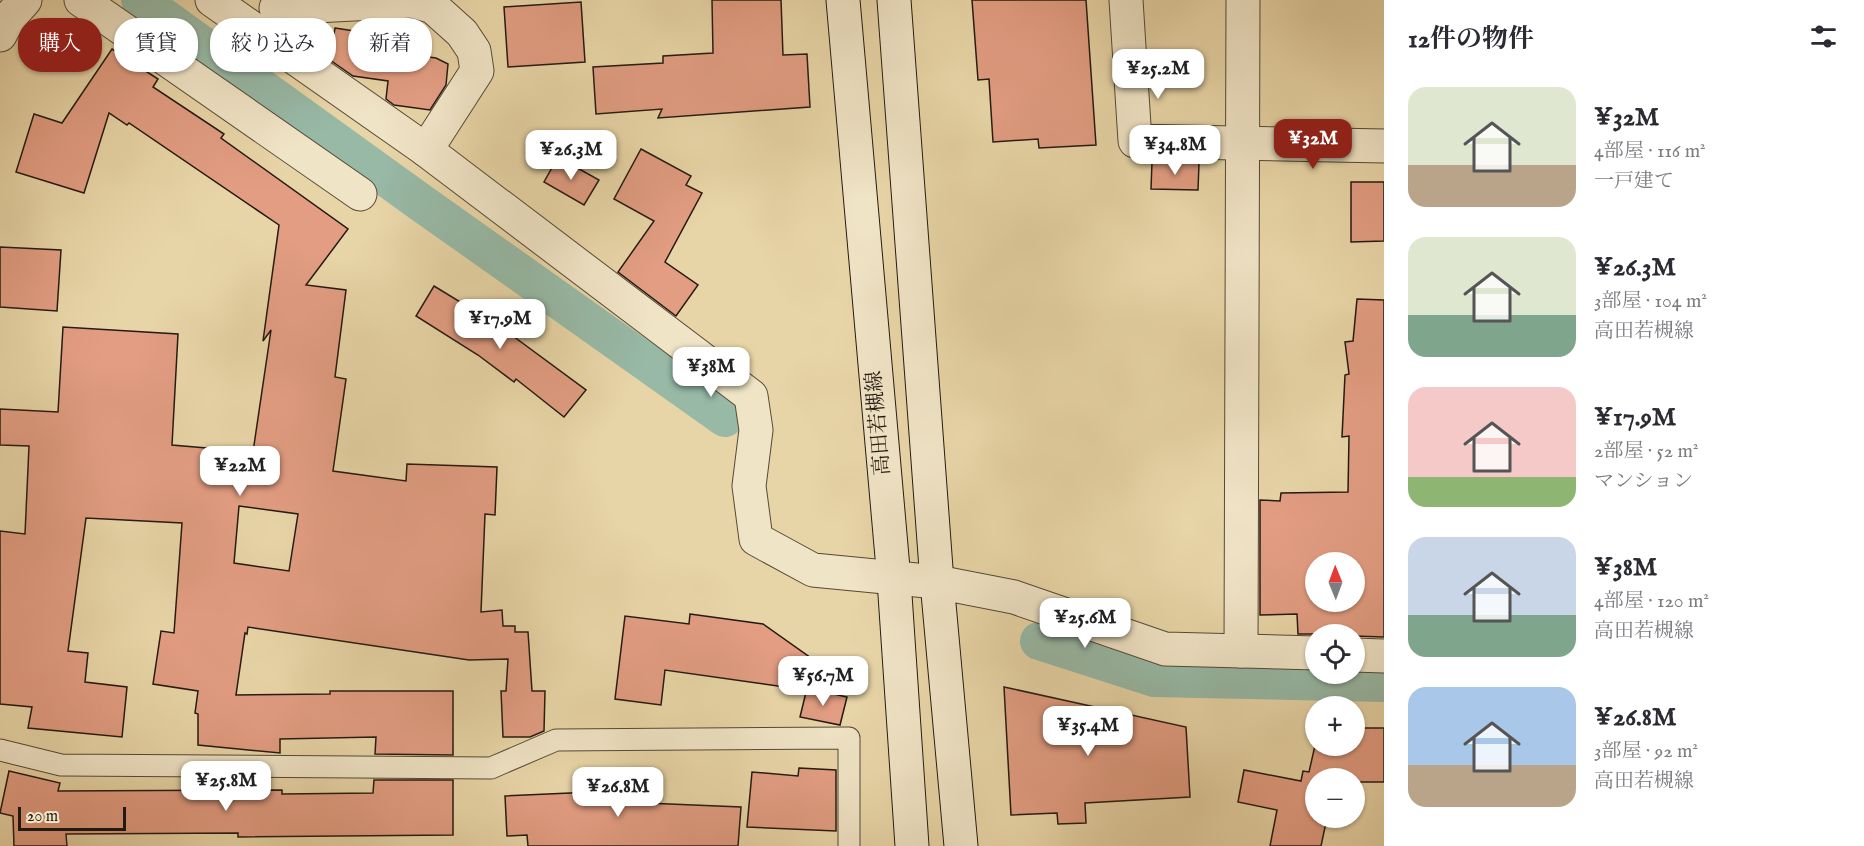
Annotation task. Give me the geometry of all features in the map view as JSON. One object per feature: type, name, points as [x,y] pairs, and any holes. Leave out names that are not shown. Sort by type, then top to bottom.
[{"type":"street","points":[[0,35],[9,18],[25,0]]},
{"type":"street","points":[[81,0],[360,194]]},
{"type":"street","points":[[212,0],[238,18]]},
{"type":"street","name":"高田若槻線","points":[[843,0],[894,580],[912,846]]},
{"type":"street","points":[[894,0],[937,582],[961,846]]},
{"type":"street","points":[[1126,0],[1135,141],[1384,146]]},
{"type":"street","points":[[1241,651],[1243,0]]},
{"type":"street","points":[[276,4],[412,1],[433,8],[462,33],[474,51],[477,71],[426,150]]},
{"type":"street","points":[[315,72],[426,150],[751,396],[756,430],[749,486],[756,539],[813,570],[894,580],[937,582],[1014,597],[1164,649],[1305,653]]},
{"type":"street","points":[[1365,655],[1384,656]]},
{"type":"lane","points":[[0,750],[62,765],[491,768],[556,740],[849,738],[849,846]]},
{"type":"building","points":[[712,0],[781,0],[783,55],[807,54],[810,107],[658,118],[662,109],[596,114],[593,67],[663,63],[663,56],[713,53]]},
{"type":"building","points":[[972,0],[1086,0],[1096,145],[1039,148],[1038,139],[993,142],[989,79],[978,80]]},
{"type":"building","points":[[581,2],[585,62],[508,67],[504,7]]},
{"type":"building","points":[[336,28],[348,30],[348,72],[432,72],[432,57],[448,64],[446,85],[430,110],[394,105],[386,99],[388,81],[353,76],[336,64]]},
{"type":"building","points":[[112,49],[114,50],[114,72],[147,72],[158,79],[153,87],[224,134],[221,138],[348,229],[306,285],[346,290],[335,377],[346,379],[333,471],[406,481],[407,464],[497,467],[495,515],[485,514],[481,612],[502,610],[503,626],[515,626],[515,632],[528,632],[532,691],[545,691],[544,731],[530,737],[503,737],[501,691],[506,691],[508,659],[469,660],[248,627],[247,634],[245,633],[236,695],[330,694],[330,691],[453,691],[453,755],[375,754],[376,737],[280,739],[280,753],[198,745],[198,714],[195,713],[198,691],[153,684],[161,631],[174,633],[182,523],[86,518],[68,651],[88,653],[85,682],[127,687],[122,737],[28,728],[32,707],[0,704],[0,531],[25,534],[29,446],[0,445],[0,409],[58,412],[63,327],[178,334],[172,445],[253,452],[271,330],[263,341],[279,225],[129,123],[127,125],[109,113],[84,193],[16,172],[34,114],[62,123],[96,72],[102,72],[102,64]],"holes":[[[239,506],[298,514],[289,571],[234,563]]]},
{"type":"building","points":[[641,149],[691,176],[686,185],[702,193],[665,262],[698,285],[676,316],[618,272],[654,221],[614,199]]},
{"type":"building","points":[[558,157],[599,180],[584,205],[544,182]]},
{"type":"building","points":[[1152,162],[1199,163],[1198,190],[1151,189]]},
{"type":"building","points":[[1351,182],[1384,182],[1384,241],[1351,242]]},
{"type":"building","points":[[0,247],[61,250],[57,311],[0,307]]},
{"type":"building","points":[[434,286],[498,325],[586,390],[564,417],[516,379],[514,382],[478,355],[416,316]]},
{"type":"building","points":[[1357,299],[1384,300],[1384,637],[1365,636],[1365,624],[1305,624],[1305,634],[1298,634],[1297,614],[1260,615],[1260,500],[1280,501],[1281,493],[1348,492],[1349,436],[1342,437],[1345,375],[1349,374],[1345,342],[1353,341]]},
{"type":"building","points":[[690,614],[763,624],[818,663],[799,689],[665,670],[661,705],[615,699],[625,616],[689,624]]},
{"type":"building","points":[[1004,687],[1186,727],[1190,797],[1085,803],[1086,823],[1058,824],[1057,813],[1011,815]]},
{"type":"building","points":[[807,688],[847,697],[840,725],[800,717]]},
{"type":"building","points":[[1365,728],[1384,728],[1384,782],[1365,782],[1365,768],[1310,768],[1313,756],[1365,756]]},
{"type":"building","points":[[799,768],[836,770],[836,831],[747,827],[752,772],[798,776]]},
{"type":"building","points":[[1244,770],[1301,781],[1303,771],[1305,771],[1305,828],[1325,828],[1321,846],[1270,846],[1277,810],[1238,802]]},
{"type":"building","points":[[9,771],[60,783],[58,791],[282,790],[282,794],[373,793],[374,780],[453,780],[453,835],[238,837],[238,833],[66,834],[67,846],[14,846],[13,816],[0,813]]},
{"type":"building","points":[[593,772],[647,774],[646,803],[741,807],[738,846],[528,846],[527,835],[507,836],[505,796],[593,792]]},
{"type":"waterway","points":[[140,0],[725,418]]},
{"type":"waterway","points":[[1039,641],[1154,678],[1384,683]]}]
